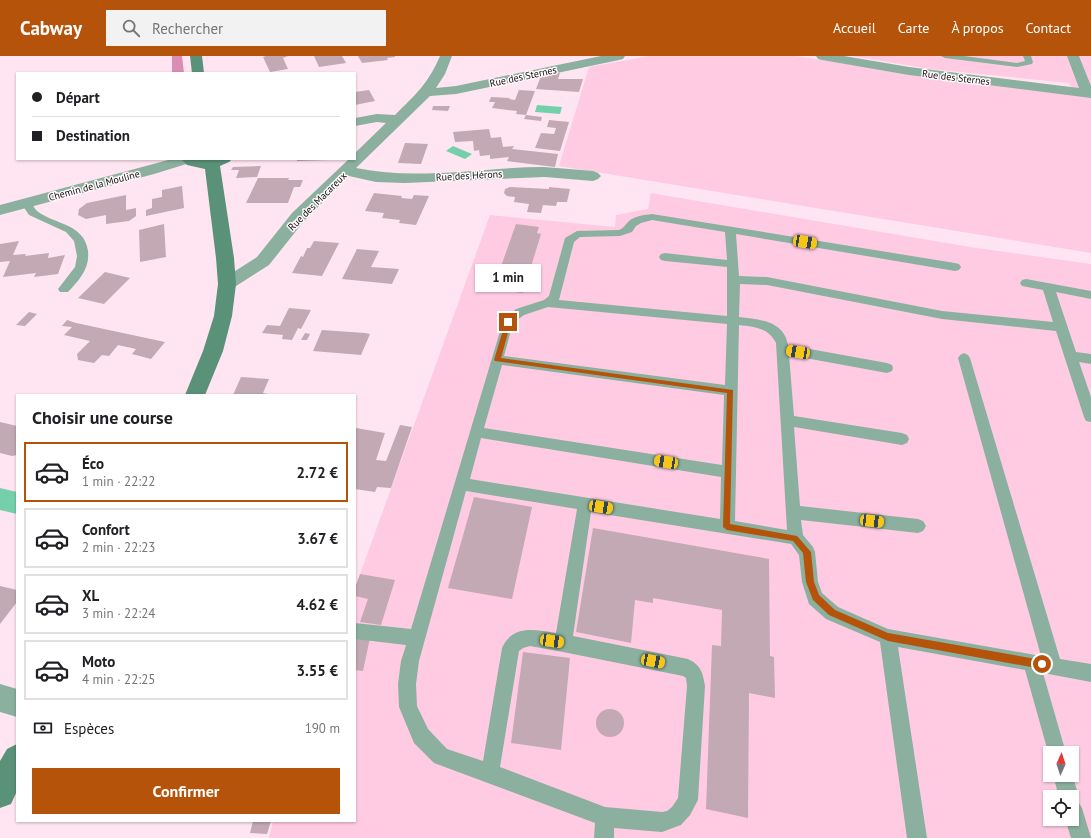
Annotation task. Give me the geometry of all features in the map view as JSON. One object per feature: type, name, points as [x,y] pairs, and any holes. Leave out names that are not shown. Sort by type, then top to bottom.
[{"type":"main road","points":[[196,56],[198,72]]},
{"type":"main road","points":[[190,160],[197,164],[218,161],[227,284],[223,316],[213,351],[195,394]]},
{"type":"main road","points":[[0,793],[16,761]]},
{"type":"street","name":"Rue des Macareux","points":[[227,284],[263,261],[298,218],[426,92],[439,74],[446,56]]},
{"type":"street","name":"Rue des Sternes","points":[[426,92],[456,90],[587,59],[619,56]]},
{"type":"street","name":"Rue des Sternes","points":[[822,56],[916,72],[1089,94]]},
{"type":"street","points":[[1073,56],[1089,94]]},
{"type":"street","points":[[356,122],[377,118],[399,119]]},
{"type":"street","name":"Chemin de la Mouline","points":[[0,210],[149,171],[185,160]]},
{"type":"street","name":"Rue des Hérons","points":[[346,171],[376,177],[405,178],[545,172],[593,176]]},
{"type":"street","points":[[0,698],[16,703]]},
{"type":"lane","points":[[945,56],[1017,66],[1029,62],[1027,56]]},
{"type":"lane","points":[[26,203],[32,213],[72,231],[81,242],[83,257],[80,271],[64,288]]},
{"type":"lane","points":[[490,773],[513,645],[525,638],[563,643],[684,667],[691,671],[696,679],[688,800],[683,809],[670,820],[660,823],[605,817],[442,756],[421,736],[408,707],[407,684],[410,661],[508,322],[520,312],[548,303],[554,298],[569,240],[577,234],[620,233],[628,230],[631,224],[639,219],[652,217],[955,267]]},
{"type":"lane","points":[[727,527],[734,280],[730,230]]},
{"type":"lane","points":[[665,257],[733,264]]},
{"type":"lane","points":[[734,280],[767,281],[942,315],[1062,327]]},
{"type":"lane","points":[[1026,283],[1091,295]]},
{"type":"lane","points":[[1048,287],[1091,417]]},
{"type":"lane","points":[[548,303],[732,320],[758,323],[771,327],[778,335],[783,349],[795,538],[807,552],[810,582],[816,598],[832,613],[888,637],[1091,673]]},
{"type":"lane","points":[[783,349],[887,368]]},
{"type":"lane","points":[[1071,356],[1091,359]]},
{"type":"lane","points":[[964,358],[1053,666]]},
{"type":"lane","points":[[497,360],[731,391]]},
{"type":"lane","points":[[787,420],[902,439]]},
{"type":"lane","points":[[476,432],[729,472]]},
{"type":"lane","points":[[462,484],[795,538]]},
{"type":"lane","points":[[563,643],[585,504]]},
{"type":"lane","points":[[793,512],[918,526]]},
{"type":"lane","points":[[356,631],[416,638]]},
{"type":"lane","points":[[888,637],[917,838]]},
{"type":"lane","points":[[1031,662],[1054,746]]},
{"type":"lane","points":[[604,838],[605,817]]},
{"type":"lane","points":[[1077,826],[1081,838]]},
{"type":"shaded area","points":[[172,56],[182,56],[184,72],[172,72]]},
{"type":"shaded area","points":[[649,56],[796,56],[948,80],[1074,95],[1069,83],[930,69],[852,56],[1091,56],[1091,253],[559,166],[589,67]]},
{"type":"shaded area","points":[[537,105],[562,107],[560,114],[535,112]]},
{"type":"shaded area","points":[[453,146],[472,154],[465,159],[446,151]]},
{"type":"shaded area","points":[[651,193],[970,247],[1091,264],[1091,838],[269,838],[273,822],[356,822],[356,585],[490,215],[615,227],[616,215],[648,209]]},
{"type":"shaded area","points":[[0,488],[16,492],[16,514],[0,510]]},
{"type":"building","points":[[288,56],[283,58],[288,69],[270,72],[263,57]]},
{"type":"building","points":[[314,56],[342,56],[346,63],[319,67]]},
{"type":"building","points":[[358,56],[395,57],[387,58],[388,60],[362,63]]},
{"type":"building","points":[[560,73],[558,79],[583,79],[579,92],[536,89],[541,76]]},
{"type":"building","points":[[369,90],[375,101],[356,105],[356,92]]},
{"type":"building","points":[[519,90],[535,91],[526,115],[516,114],[517,111],[492,108],[495,102],[489,102],[491,97],[510,98],[509,99],[515,100]]},
{"type":"building","points":[[433,106],[450,106],[448,111],[432,110]]},
{"type":"building","points":[[526,115],[542,117],[541,121],[524,119]]},
{"type":"building","points":[[549,120],[569,122],[560,151],[535,148],[541,133],[554,134],[556,128],[547,127]]},
{"type":"building","points":[[489,129],[491,138],[501,137],[503,147],[514,146],[512,149],[558,154],[555,167],[507,161],[509,157],[490,159],[490,155],[480,156],[479,150],[474,151],[473,141],[455,142],[453,132]]},
{"type":"building","points":[[405,143],[428,144],[421,164],[398,163]]},
{"type":"building","points":[[297,160],[328,160],[297,161]]},
{"type":"building","points":[[261,166],[257,177],[236,178],[239,170],[231,170],[233,167]]},
{"type":"building","points":[[258,178],[289,178],[288,180],[303,180],[300,187],[294,187],[288,203],[246,203]]},
{"type":"building","points":[[182,186],[184,208],[146,216],[146,210],[152,208],[152,199],[162,197],[162,190]]},
{"type":"building","points":[[510,187],[549,189],[549,187],[570,189],[567,202],[557,202],[556,206],[543,205],[541,213],[527,212],[529,204],[514,202],[515,197],[507,196],[504,193],[505,189]]},
{"type":"building","points":[[374,193],[402,196],[401,198],[412,199],[414,195],[429,196],[416,225],[399,223],[400,220],[382,218],[384,213],[365,211]]},
{"type":"building","points":[[126,195],[126,210],[136,208],[136,216],[129,221],[106,224],[106,215],[86,219],[78,215],[79,209],[87,203]]},
{"type":"building","points":[[164,224],[166,257],[140,262],[139,230]]},
{"type":"building","points":[[516,224],[539,227],[537,233],[541,234],[523,293],[493,289]]},
{"type":"building","points":[[19,241],[13,255],[26,254],[25,256],[49,253],[48,258],[65,255],[58,274],[34,277],[36,273],[3,277],[10,261],[0,262],[0,244]]},
{"type":"building","points":[[314,241],[339,243],[322,276],[292,273],[301,256],[303,257],[307,248],[310,248]]},
{"type":"building","points":[[357,249],[379,251],[371,267],[399,269],[392,284],[342,279]]},
{"type":"building","points":[[105,272],[130,278],[104,304],[78,298]]},
{"type":"building","points":[[289,308],[311,310],[301,329],[298,328],[292,340],[282,339],[283,335],[262,333],[267,325],[280,326]]},
{"type":"building","points":[[29,312],[37,314],[25,326],[16,325]]},
{"type":"building","points":[[67,320],[165,342],[151,359],[132,354],[136,349],[118,345],[109,356],[102,355],[94,363],[78,360],[77,354],[90,341],[64,335],[72,327],[62,326]]},
{"type":"building","points":[[322,330],[370,334],[361,355],[313,351]]},
{"type":"building","points":[[305,333],[310,334],[307,340],[301,340]]},
{"type":"building","points":[[241,377],[269,379],[263,393],[268,394],[233,394]]},
{"type":"building","points":[[0,422],[16,426],[16,455],[12,456],[0,453]]},
{"type":"building","points":[[400,425],[412,427],[391,488],[377,487],[375,492],[356,489],[356,428],[385,433],[376,460],[386,461]]},
{"type":"building","points":[[474,497],[532,507],[512,599],[448,588]]},
{"type":"building","points":[[593,528],[769,559],[770,656],[774,657],[775,698],[749,693],[748,818],[706,809],[712,645],[721,646],[722,610],[653,598],[653,603],[635,600],[631,643],[576,632]]},
{"type":"building","points":[[360,574],[395,580],[381,625],[360,622],[368,599],[356,596],[356,585]]},
{"type":"building","points":[[0,586],[16,590],[16,603],[0,624]]},
{"type":"building","points":[[356,637],[370,638],[363,671],[356,670]]},
{"type":"building","points":[[523,652],[570,658],[561,750],[511,743]]},
{"type":"building","points":[[610,709],[620,713],[624,723],[620,733],[610,737],[600,733],[596,723],[600,713]]},
{"type":"building","points":[[253,822],[271,822],[267,834],[250,833]]},
{"type":"route","points":[[508,322],[497,360],[731,391],[727,527],[795,538],[807,552],[810,582],[816,598],[832,613],[888,637],[1042,664]]}]
